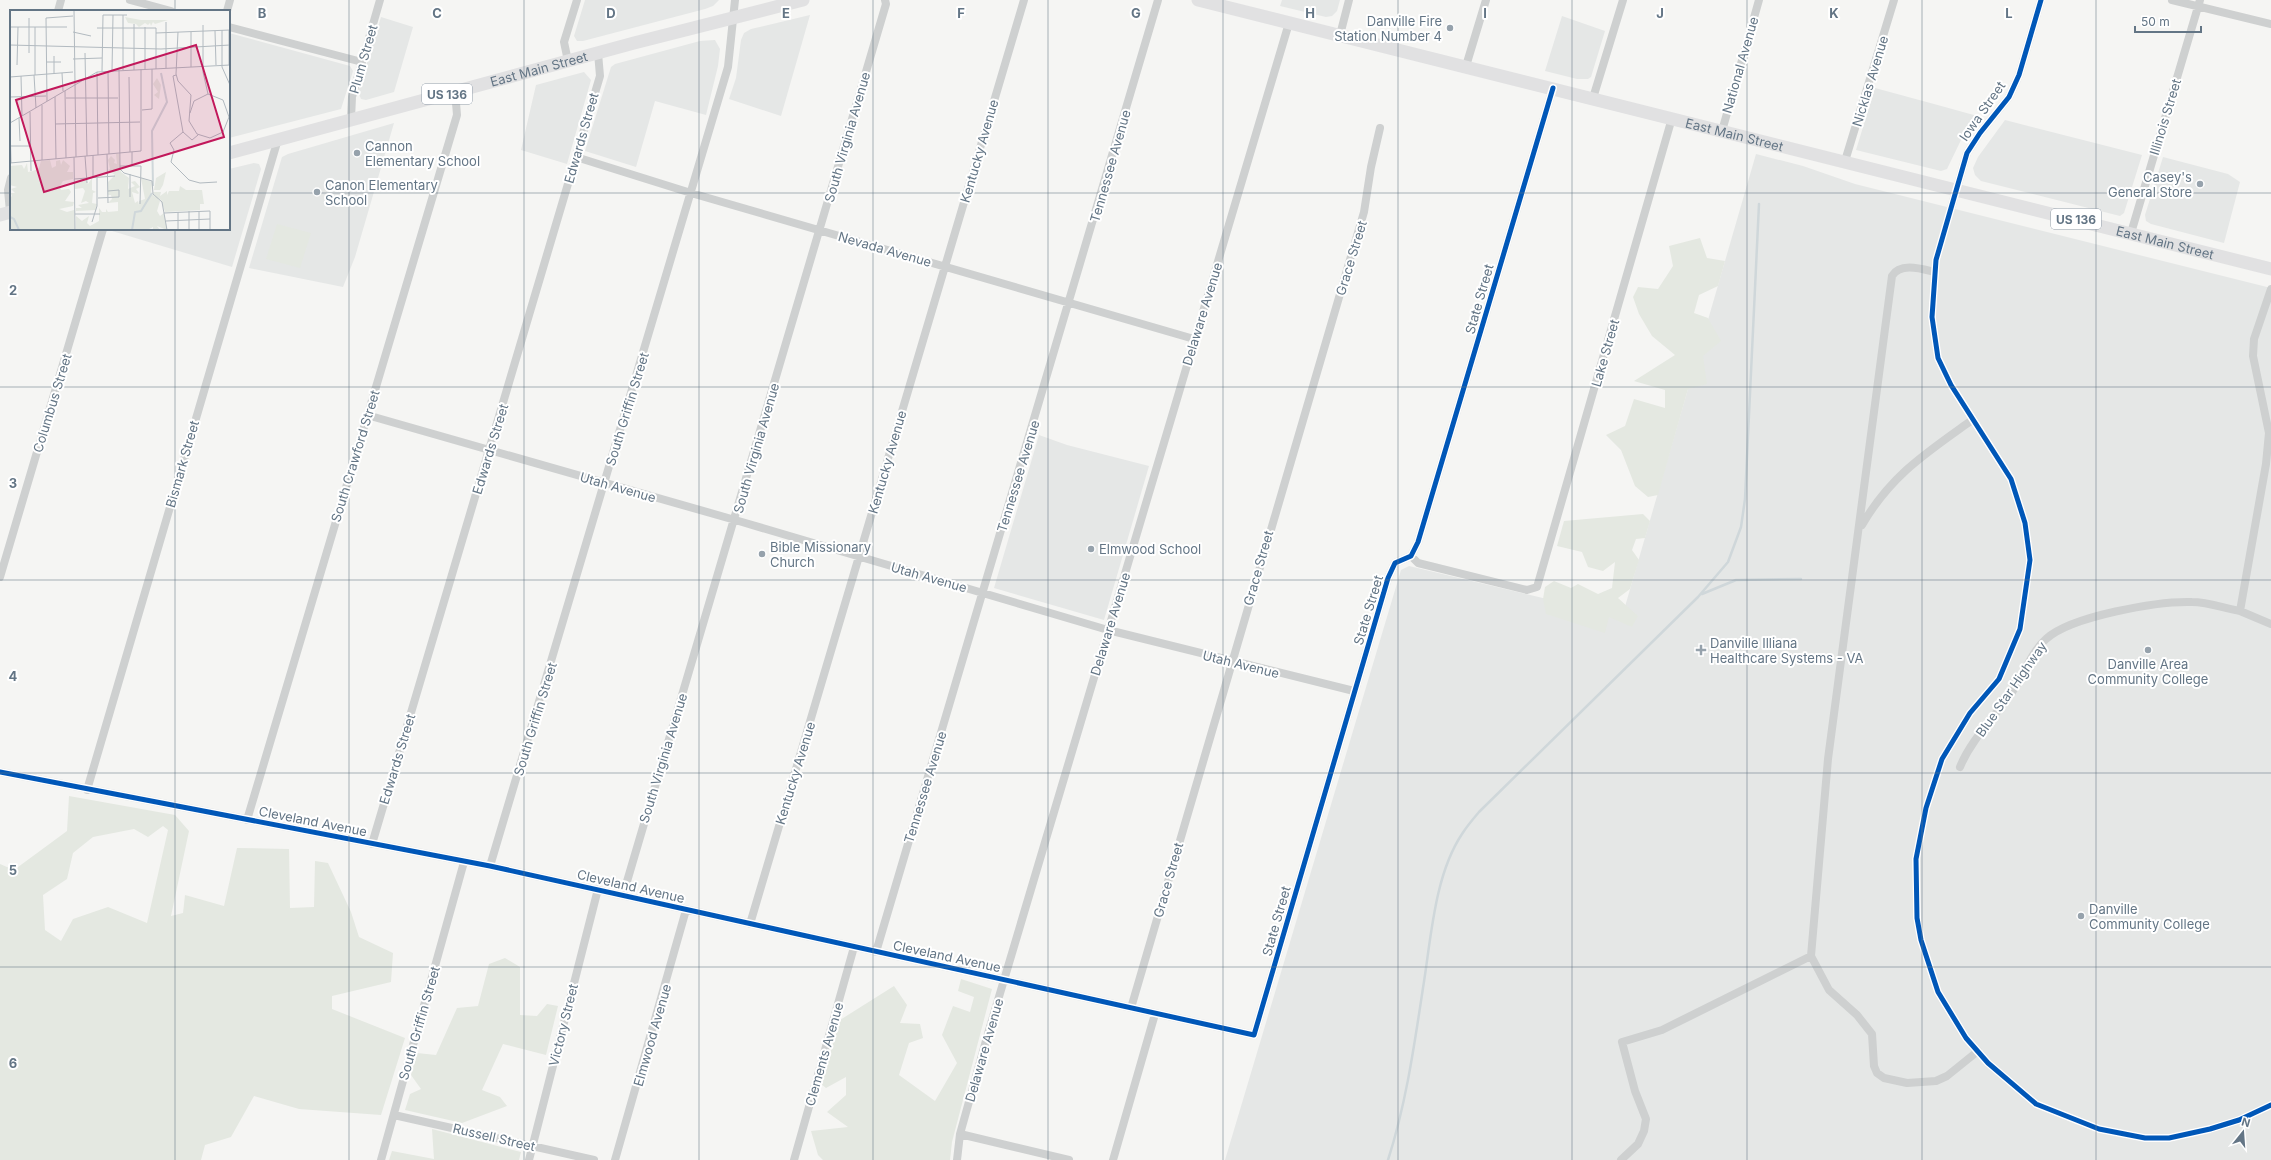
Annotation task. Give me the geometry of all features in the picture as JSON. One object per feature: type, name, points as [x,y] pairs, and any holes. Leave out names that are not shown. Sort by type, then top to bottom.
[{"type":"main road","name":"East Main Street","points":[[230,153],[455,91],[733,18],[776,2],[803,0]]},
{"type":"main road","name":"East Main Street","points":[[1198,0],[1213,2],[1289,23],[1466,66],[2271,269]]},
{"type":"street","points":[[58,10],[61,0]]},
{"type":"street","points":[[130,0],[167,10]]},
{"type":"street","points":[[226,10],[230,0]]},
{"type":"street","name":"Plum Street","points":[[351,119],[352,97],[380,0]]},
{"type":"street","points":[[568,61],[564,42],[577,0]]},
{"type":"street","name":"South Griffin Street","points":[[490,866],[728,67],[735,0]]},
{"type":"street","name":"South Virginia Avenue","points":[[623,895],[820,230],[886,4],[885,0]]},
{"type":"street","name":"Kentucky Avenue","points":[[750,924],[1024,0]]},
{"type":"street","name":"Tennessee Avenue","points":[[876,952],[1070,304],[1158,0]]},
{"type":"street","points":[[1340,35],[1349,0]]},
{"type":"street","points":[[1466,66],[1486,0]]},
{"type":"street","points":[[1593,98],[1624,0]]},
{"type":"street","name":"National Avenue","points":[[1722,131],[1759,0]]},
{"type":"street","name":"Nicklas Avenue","points":[[1845,161],[1894,0]]},
{"type":"street","name":"Iowa Street","points":[[2041,0],[2019,75],[2009,97],[1980,133],[1967,153],[1936,260],[1932,318],[1935,349],[1951,385],[2011,479],[2025,523],[2030,560],[2020,629],[1999,679],[1970,714],[1942,758],[1921,826],[1916,859],[1917,918],[1938,992],[1966,1038],[2008,1081],[2036,1104],[2098,1129],[2145,1138],[2170,1138],[2210,1129],[2239,1120],[2271,1105]]},
{"type":"street","points":[[2172,0],[2199,3],[2271,24]]},
{"type":"street","name":"Illinois Street","points":[[2131,233],[2199,3]]},
{"type":"street","name":"Delaware Avenue","points":[[960,1134],[1004,980],[1289,23]]},
{"type":"street","points":[[230,27],[362,62]]},
{"type":"street","name":"Edwards Street","points":[[372,844],[600,76],[598,53]]},
{"type":"street","name":"State Street","points":[[1254,1035],[1388,578],[1395,563],[1411,556],[1421,535],[1553,88]]},
{"type":"street","name":"South Crawford Street","points":[[247,820],[457,115],[455,91]]},
{"type":"street","name":"Lake Street","points":[[1411,556],[1418,563],[1527,590],[1537,587],[1672,118]]},
{"type":"street","name":"Grace Street","points":[[1130,1008],[1364,212],[1370,167],[1380,128]]},
{"type":"street","name":"Bismark Street","points":[[87,790],[278,139]]},
{"type":"street","name":"Nevada Avenue","points":[[576,157],[691,193],[1194,339]]},
{"type":"street","points":[[7,213],[8,190],[10,182]]},
{"type":"street","name":"Columbus Street","points":[[0,576],[103,230]]},
{"type":"street","points":[[1935,272],[1917,268],[1901,268],[1895,271],[1892,276],[1828,759],[1811,956],[1829,990],[1857,1015],[1872,1034],[1874,1066],[1877,1073],[1884,1078],[1907,1083],[1936,1081],[1947,1076],[1978,1051]]},
{"type":"street","points":[[2240,611],[2267,456],[2269,433],[2252,356],[2254,339],[2271,289]]},
{"type":"street","name":"Utah Avenue","points":[[367,415],[735,520],[1108,630],[1231,662],[1354,691]]},
{"type":"street","points":[[1859,529],[1875,501],[1897,477],[1934,447],[1972,420]]},
{"type":"street","name":"Blue Star Highway","points":[[1960,768],[1983,729],[2024,676],[2036,651],[2047,638],[2073,625],[2110,613],[2136,607],[2193,602],[2240,611],[2271,624]]},
{"type":"street","name":"Cleveland Avenue","points":[[0,772],[87,790],[490,866],[1254,1035]]},
{"type":"street","name":"South Griffin Street","points":[[381,1160],[464,862]]},
{"type":"street","name":"Victory Street","points":[[529,1160],[598,890]]},
{"type":"street","name":"Elmwood Avenue","points":[[615,1160],[686,910]]},
{"type":"street","name":"Clements Avenue","points":[[794,1160],[854,947]]},
{"type":"street","points":[[1621,1160],[1638,1144],[1644,1131],[1646,1119],[1635,1091],[1622,1042],[1634,1040],[1662,1030],[1811,956]]},
{"type":"street","points":[[1113,1160],[1155,1014]]},
{"type":"street","name":"Russell Street","points":[[394,1115],[594,1160]]},
{"type":"street","points":[[957,1160],[960,1134],[1069,1160]]},
{"type":"shaded area","points":[[585,0],[719,0],[713,6],[705,9],[583,41],[577,41],[574,36]]},
{"type":"shaded area","points":[[1282,0],[1340,0],[1337,11],[1332,16],[1326,17],[1280,6]]},
{"type":"shaded area","points":[[810,15],[781,116],[729,99],[736,78],[741,40],[744,33],[751,29]]},
{"type":"shaded area","points":[[1562,16],[1605,31],[1591,77],[1588,79],[1577,79],[1545,71]]},
{"type":"shaded area","points":[[381,17],[413,27],[394,92],[366,100],[361,99],[358,92]]},
{"type":"shaded area","points":[[230,33],[350,66],[353,71],[341,109],[230,138]]},
{"type":"shaded area","points":[[715,40],[720,49],[718,66],[706,115],[655,101],[636,167],[585,151],[611,67],[615,64],[700,41]]},
{"type":"shaded area","points":[[584,72],[591,80],[567,164],[521,150],[536,85]]},
{"type":"shaded area","points":[[1875,88],[1981,117],[1961,140],[1947,169],[1941,171],[1856,150]]},
{"type":"shaded area","points":[[2005,120],[2142,155],[2124,213],[2120,216],[1981,181],[1975,175],[1973,168],[1978,157]]},
{"type":"shaded area","points":[[394,123],[355,257],[343,287],[249,268],[282,157]]},
{"type":"shaded area","name":"Danville Illiana Healthcare Systems - VA","points":[[1756,154],[1803,166],[1855,184],[2271,288],[2271,1160],[1225,1160],[1401,570],[1409,566],[1622,617]]},
{"type":"shaded area","points":[[2163,157],[2228,174],[2240,182],[2224,243],[2151,224],[2146,221],[2145,215]]},
{"type":"shaded area","points":[[254,163],[259,164],[261,169],[232,267],[112,231],[230,230],[230,169]]},
{"type":"shaded area","points":[[277,224],[311,233],[300,268],[266,259]]},
{"type":"shaded area","points":[[1700,238],[1707,258],[1725,261],[1718,286],[1699,295],[1694,313],[1708,318],[1721,341],[1703,356],[1707,384],[1688,389],[1658,495],[1648,497],[1635,486],[1621,450],[1606,435],[1625,426],[1634,399],[1665,408],[1665,390],[1634,381],[1675,355],[1652,336],[1639,314],[1633,297],[1638,287],[1658,289],[1673,266],[1669,246]]},
{"type":"shaded area","points":[[1039,435],[1067,445],[1149,466],[1104,620],[994,588]]},
{"type":"shaded area","points":[[1643,514],[1650,521],[1645,538],[1636,539],[1632,550],[1639,560],[1630,589],[1618,598],[1638,616],[1632,627],[1609,617],[1605,633],[1546,614],[1543,599],[1545,587],[1554,581],[1571,588],[1578,584],[1598,594],[1612,588],[1615,562],[1603,571],[1588,567],[1582,552],[1557,546],[1564,521]]},
{"type":"shaded area","points":[[69,796],[175,815],[189,831],[171,916],[183,913],[185,895],[224,906],[237,848],[289,849],[290,908],[314,907],[315,861],[328,863],[351,912],[359,937],[393,953],[391,982],[332,996],[332,1009],[405,1038],[381,1115],[299,1109],[254,1096],[231,1137],[205,1145],[201,1160],[0,1160],[0,864],[14,870],[67,831]],"holes":[[[163,826],[168,830],[147,923],[108,907],[73,919],[61,941],[45,930],[43,895],[67,879],[73,853],[93,837],[134,829],[148,837]]]},
{"type":"shaded area","points":[[505,958],[520,967],[520,1015],[537,1016],[547,1004],[558,1006],[546,1055],[503,1044],[482,1090],[500,1097],[507,1106],[462,1123],[405,1110],[410,1094],[421,1089],[411,1075],[417,1053],[436,1055],[457,1008],[478,1006],[489,964]]},
{"type":"shaded area","points":[[961,979],[992,989],[952,1142],[950,1160],[823,1160],[818,1155],[811,1131],[848,1127],[827,1112],[846,1095],[846,1077],[826,1088],[821,1084],[840,1020],[894,986],[907,1005],[900,1023],[920,1024],[923,1038],[909,1043],[899,1075],[935,1101],[957,1063],[942,1035],[953,1006],[970,1012],[974,997],[958,991]]},
{"type":"shaded area","points":[[432,1129],[521,1152],[519,1160],[389,1160],[392,1151],[434,1159]]},
{"type":"waterway","points":[[1388,1160],[1400,1118],[1409,1075],[1431,929],[1439,889],[1445,869],[1462,834],[1479,812],[1698,597],[1728,562],[1741,527],[1745,499],[1759,204]]},
{"type":"waterway","points":[[1702,594],[1736,580],[1801,579]]},
{"type":"cycle path","points":[[2041,0],[2019,75],[2009,97],[1980,133],[1967,153],[1936,260],[1932,317],[1938,358],[1951,385],[2011,479],[2025,523],[2030,560],[2020,629],[1999,679],[1970,713],[1942,759],[1926,808],[1916,859],[1917,918],[1921,940],[1938,992],[1966,1038],[1988,1063],[2036,1104],[2099,1129],[2145,1138],[2169,1138],[2210,1129],[2239,1120],[2271,1105]]},
{"type":"cycle path","points":[[0,772],[490,866],[1254,1035],[1388,578],[1395,563],[1411,556],[1418,542],[1553,88]]},
{"type":"place","name":"Danville Fire Station Number 4","points":[[1450,28]]},
{"type":"place","name":"Cannon Elementary School","points":[[357,153]]},
{"type":"place","name":"Casey's General Store","points":[[2200,184]]},
{"type":"place","name":"Canon Elementary School","points":[[317,192]]},
{"type":"place","name":"Elmwood School","points":[[1091,549]]},
{"type":"place","name":"Bible Missionary Church","points":[[762,554]]},
{"type":"place","name":"Danville Illiana Healthcare Systems - VA","points":[[1701,650]]},
{"type":"place","name":"Danville Area Community College","points":[[2148,650]]},
{"type":"place","name":"Danville Community College","points":[[2081,916]]}]
